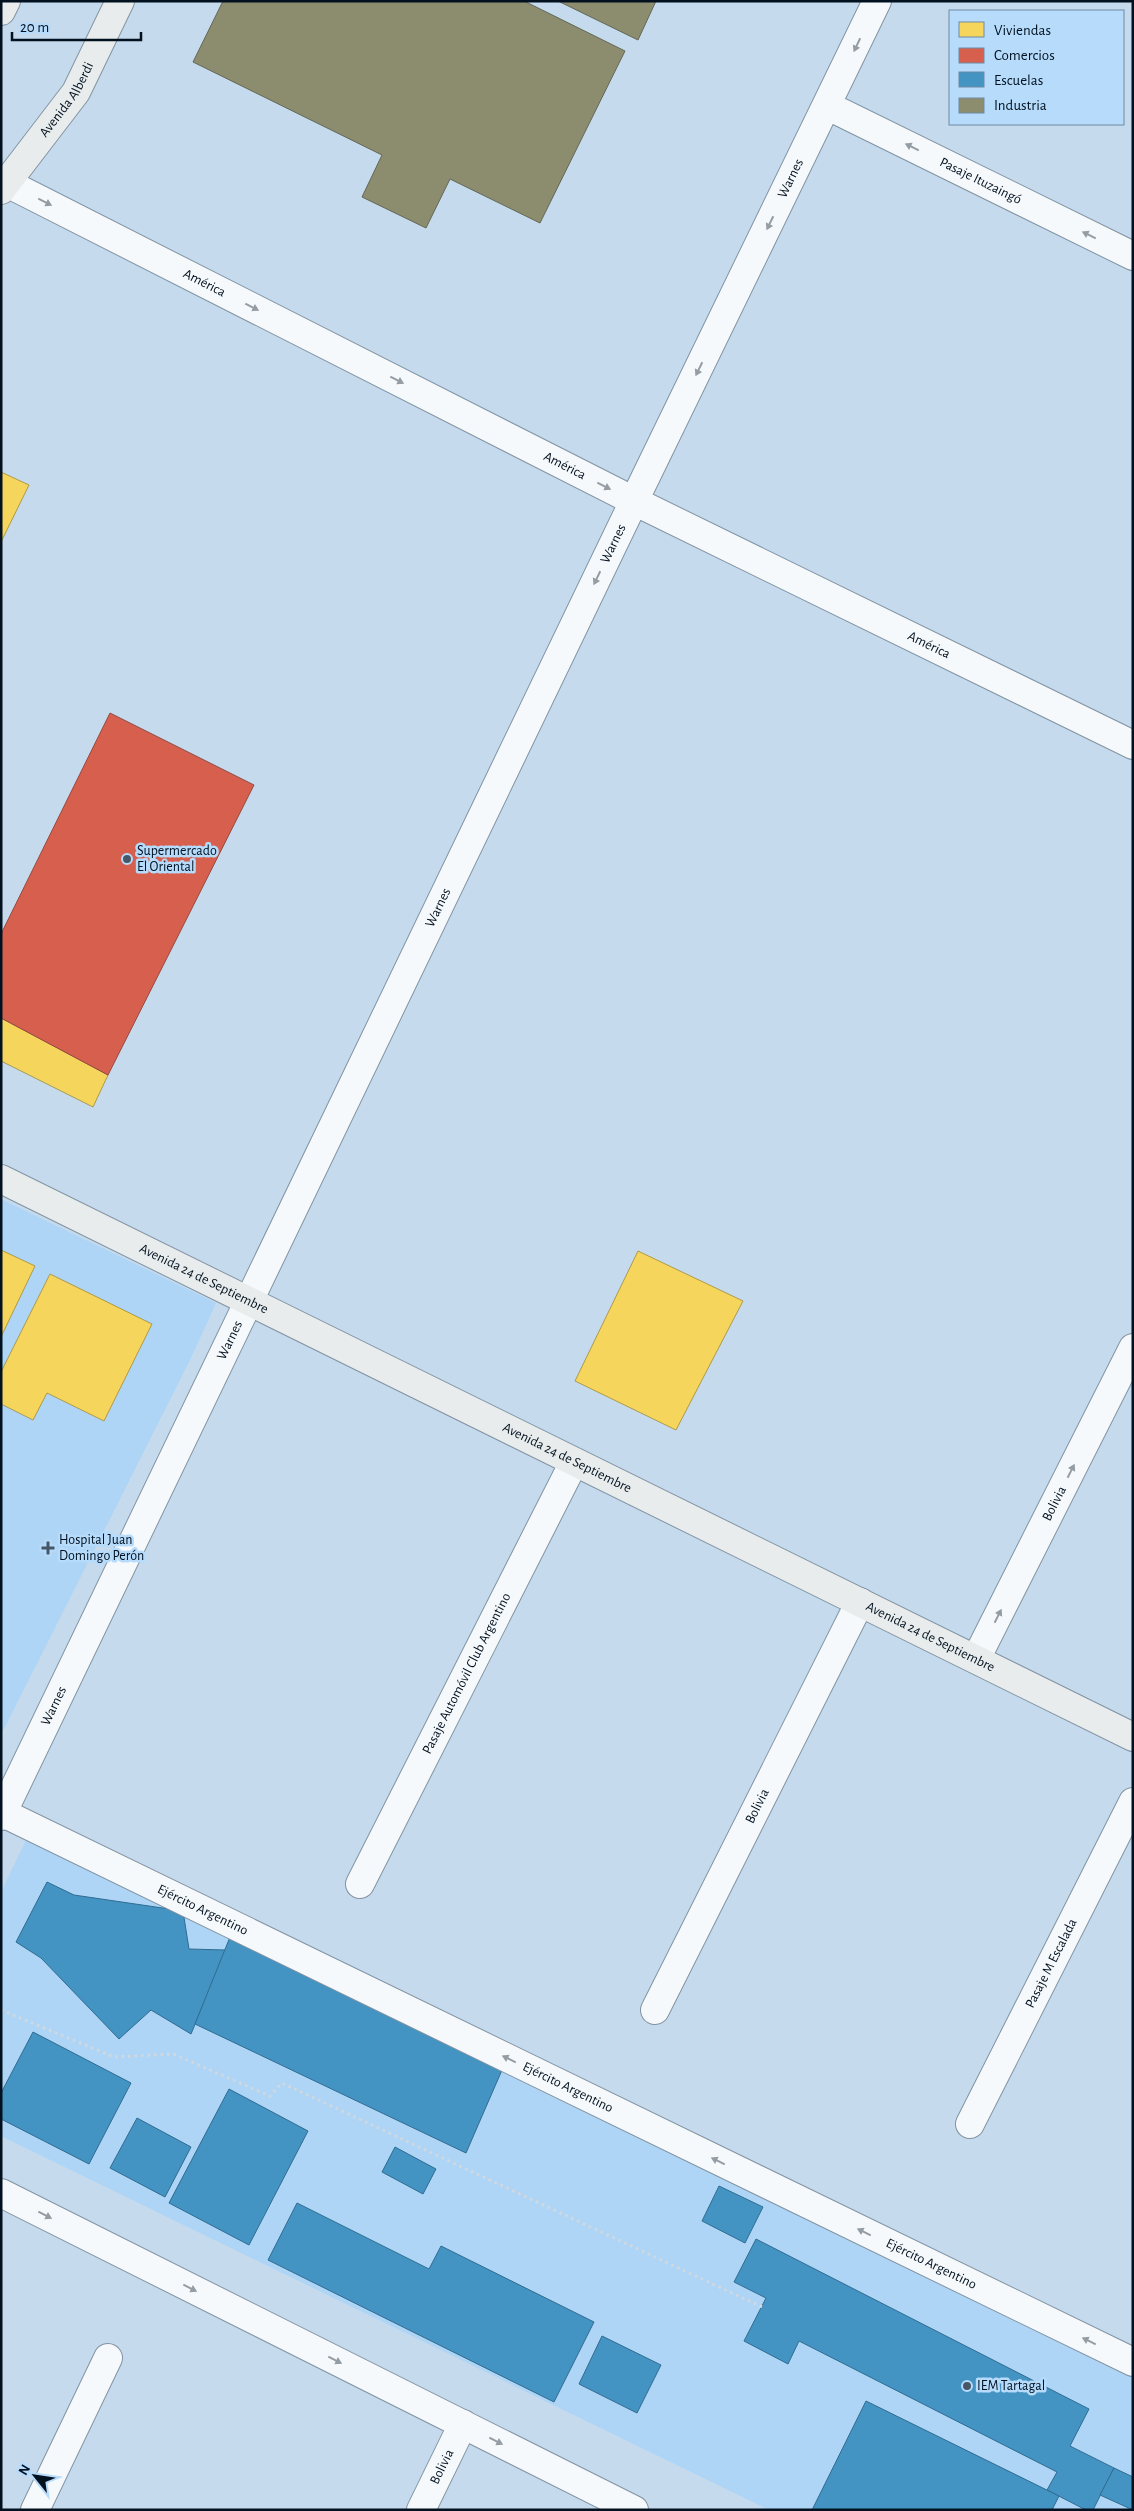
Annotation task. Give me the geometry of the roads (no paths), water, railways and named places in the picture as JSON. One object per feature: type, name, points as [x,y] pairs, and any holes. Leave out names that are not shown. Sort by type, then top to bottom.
[{"type":"main road","points":[[1,11],[6,1]]},
{"type":"main road","name":"Avenida Alberdi","points":[[3,184],[76,92],[120,1]]},
{"type":"main road","name":"Avenida 24 de Septiembre","points":[[1,1180],[1133,1737]]},
{"type":"street","name":"Warnes","points":[[2,1814],[634,501],[878,1]]},
{"type":"street","name":"Pasaje Ituzaingó","points":[[828,106],[1133,256]]},
{"type":"street","name":"América","points":[[3,184],[634,501],[1133,745]]},
{"type":"street","name":"Bolivia","points":[[976,1660],[1133,1348]]},
{"type":"street","name":"Pasaje Automóvil Club Argentino","points":[[360,1884],[574,1462]]},
{"type":"street","name":"Bolivia","points":[[655,2010],[860,1602]]},
{"type":"street","name":"Pasaje M Escalada","points":[[970,2124],[1133,1802]]},
{"type":"street","name":"Ejército Argentino","points":[[2,1814],[1133,2362]]},
{"type":"street","points":[[1,2193],[634,2510]]},
{"type":"street","points":[[35,2510],[108,2358]]},
{"type":"street","name":"Bolivia","points":[[421,2510],[463,2424]]},
{"type":"place","name":"Supermercado El Oriental","points":[[127,859]]},
{"type":"place","name":"Hospital Juan Domingo Perón","points":[[48,1548]]},
{"type":"place","name":"IEM Tartagal","points":[[967,2386]]}]
